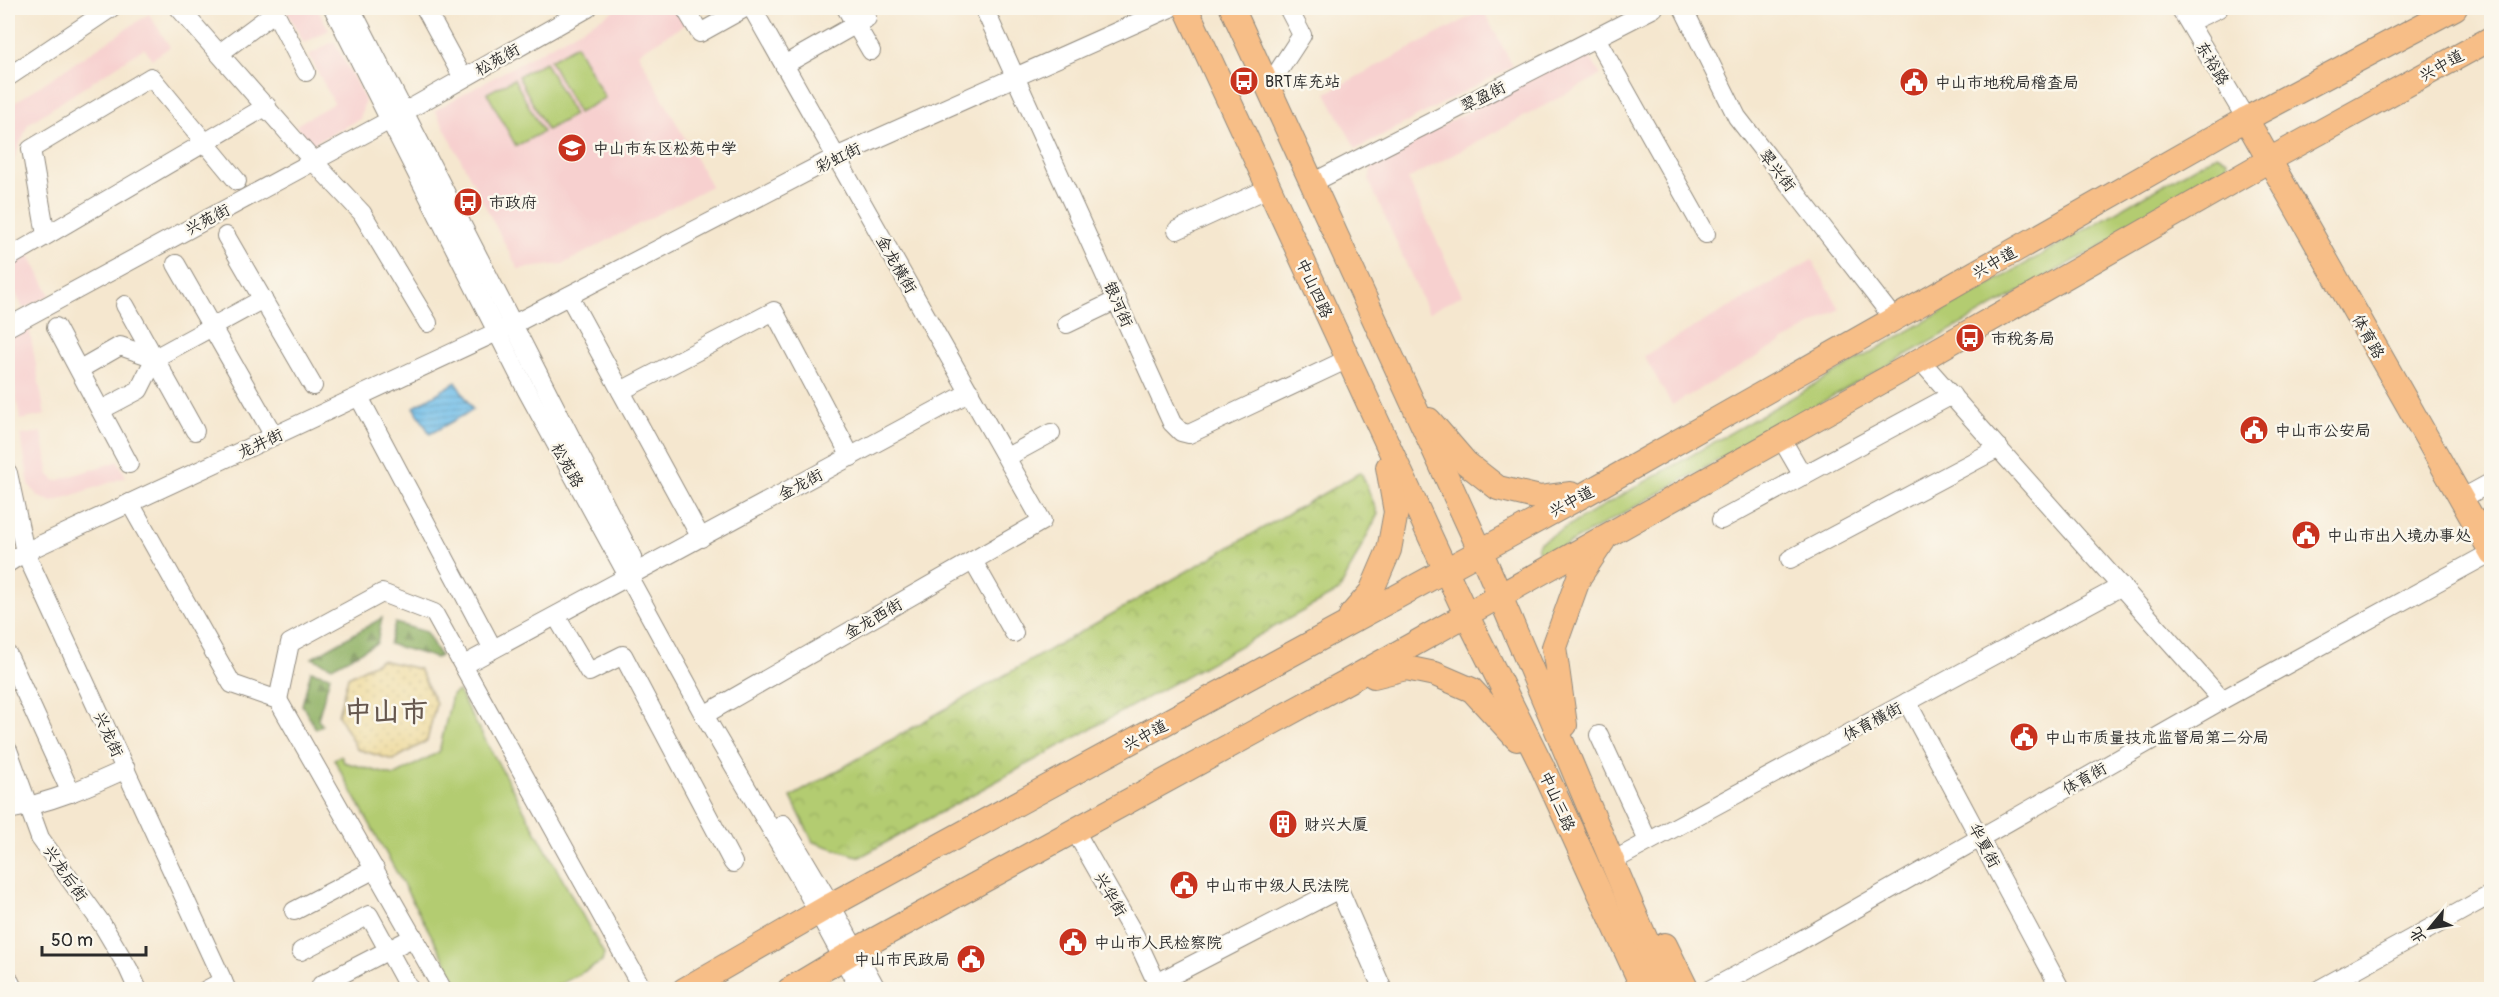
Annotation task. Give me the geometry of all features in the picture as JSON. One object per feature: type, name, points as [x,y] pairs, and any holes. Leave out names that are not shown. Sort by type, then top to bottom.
[{"type":"main road","name":"中山四路","points":[[1186,8],[1445,569]]},
{"type":"main road","points":[[1232,8],[1480,550]]},
{"type":"main road","name":"兴中道","points":[[684,990],[824,910],[1588,492],[2252,116],[2455,8]]},
{"type":"main road","name":"兴中道","points":[[789,990],[849,954],[1348,681],[1920,360],[2275,157],[2492,38]]},
{"type":"main road","name":"体育路","points":[[2252,116],[2475,491],[2492,529]]},
{"type":"main road","points":[[1410,396],[1466,462],[1498,488],[1540,498],[1588,492]]},
{"type":"main road","points":[[1338,629],[1371,592],[1389,550],[1396,512],[1382,433]]},
{"type":"main road","name":"体育路","points":[[2475,491],[2491,552]]},
{"type":"main road","points":[[1566,751],[1566,730],[1554,647],[1579,577],[1606,536]]},
{"type":"main road","name":"中山三路","points":[[1480,550],[1668,990]]},
{"type":"main road","name":"中山三路","points":[[1445,569],[1644,990]]},
{"type":"main road","points":[[1348,681],[1407,668],[1435,674],[1472,690],[1540,767]]},
{"type":"main road","name":"中山三路","points":[[1566,751],[1622,856],[1687,990]]},
{"type":"main road","name":"中山三路","points":[[1540,767],[1556,823],[1631,990]]},
{"type":"street","points":[[8,62],[89,8]]},
{"type":"street","points":[[8,77],[111,8]]},
{"type":"street","points":[[180,8],[313,161],[362,213],[428,323]]},
{"type":"street","name":"松苑路","points":[[333,8],[398,115],[514,324],[635,574]]},
{"type":"street","name":"松苑路","points":[[351,8],[497,332],[527,391],[635,574],[709,712],[849,954]]},
{"type":"street","points":[[425,8],[463,78]]},
{"type":"street","name":"松苑街","points":[[398,115],[588,8]]},
{"type":"street","points":[[685,8],[700,33],[745,8]]},
{"type":"street","name":"金龙横街","points":[[752,8],[1042,520]]},
{"type":"street","points":[[846,8],[861,21],[871,51]]},
{"type":"street","name":"银河街","points":[[984,8],[1017,76],[1172,423],[1181,432],[1189,434],[1348,359]]},
{"type":"street","name":"彩虹街","points":[[514,324],[836,157],[1170,8]]},
{"type":"street","points":[[1268,87],[1302,35],[1288,8]]},
{"type":"street","name":"翠盈街","points":[[1312,183],[1654,8]]},
{"type":"street","name":"翠兴街","points":[[1683,8],[1737,117],[1894,319]]},
{"type":"street","name":"东裕路","points":[[2180,8],[2252,116]]},
{"type":"street","points":[[2197,12],[2219,8]]},
{"type":"street","points":[[220,53],[275,12],[306,72]]},
{"type":"street","name":"东裕路","points":[[2197,12],[2252,116]]},
{"type":"street","points":[[784,65],[861,21]]},
{"type":"street","points":[[1596,38],[1706,234]]},
{"type":"street","points":[[46,235],[32,149],[151,77],[237,181]]},
{"type":"street","points":[[8,258],[267,106]]},
{"type":"street","name":"兴苑街","points":[[8,327],[398,115]]},
{"type":"street","points":[[1177,230],[1269,188]]},
{"type":"street","points":[[226,236],[313,386]]},
{"type":"street","points":[[176,264],[273,436]]},
{"type":"street","points":[[569,296],[701,538]]},
{"type":"street","points":[[101,410],[139,390],[155,358],[262,299]]},
{"type":"street","points":[[1067,324],[1117,300]]},
{"type":"street","points":[[125,305],[195,430]]},
{"type":"street","points":[[621,391],[774,311],[850,457]]},
{"type":"street","name":"龙井街","points":[[8,563],[26,552],[514,324]]},
{"type":"street","points":[[56,327],[129,464]]},
{"type":"street","points":[[80,369],[120,346],[155,358]]},
{"type":"street","points":[[1920,360],[2222,700]]},
{"type":"street","name":"金龙街","points":[[464,665],[969,392]]},
{"type":"street","points":[[1721,520],[1952,395]]},
{"type":"street","points":[[359,397],[493,649]]},
{"type":"street","points":[[1006,457],[1051,433]]},
{"type":"street","points":[[1781,438],[1803,476]]},
{"type":"street","points":[[1790,559],[1999,448]]},
{"type":"street","name":"兴龙街","points":[[8,473],[26,552],[225,985]]},
{"type":"street","points":[[130,503],[232,684],[278,700],[443,990]]},
{"type":"street","name":"金龙西街","points":[[709,712],[1042,520]]},
{"type":"street","name":"体育街","points":[[1709,990],[1780,952],[2222,700],[2491,552]]},
{"type":"street","points":[[973,561],[1014,633]]},
{"type":"street","name":"体育横街","points":[[1622,856],[2122,586]]},
{"type":"street","points":[[278,700],[290,643],[382,593],[434,613],[643,990]]},
{"type":"street","points":[[556,616],[589,672],[623,656],[733,863]]},
{"type":"street","points":[[8,655],[71,793]]},
{"type":"street","name":"华夏街","points":[[1907,702],[2061,990]]},
{"type":"street","points":[[1599,735],[1648,842]]},
{"type":"street","name":"兴龙后街","points":[[8,750],[40,838],[102,924],[138,990]]},
{"type":"street","points":[[8,810],[71,793],[126,769]]},
{"type":"street","name":"兴华街","points":[[1076,831],[1135,936],[1158,986]]},
{"type":"street","points":[[294,911],[375,869]]},
{"type":"street","points":[[1158,986],[1339,889],[1383,990]]},
{"type":"street","points":[[2318,990],[2492,894]]},
{"type":"street","points":[[301,951],[369,915],[410,990]]},
{"type":"street","points":[[321,985],[414,937]]},
{"type":"street","points":[[849,954],[860,990]]},
{"type":"street","points":[[849,954],[877,990]]},
{"type":"street","points":[[8,978],[14,990]]},
{"type":"street","points":[[206,990],[225,985]]},
{"type":"shaded area","points":[[285,8],[317,8],[329,30],[304,43]]},
{"type":"shaded area","name":"中山市东区松苑中学","points":[[619,8],[678,8],[687,23],[638,53],[711,186],[563,264],[518,269],[435,110]]},
{"type":"shaded area","points":[[1483,10],[1513,66],[1356,149],[1326,93]]},
{"type":"shaded area","points":[[149,14],[170,47],[152,59],[144,48],[28,124],[8,174],[8,107]]},
{"type":"shaded area","points":[[334,41],[365,100],[360,119],[308,146],[296,125],[334,103],[309,55]]},
{"type":"shaded area","points":[[1584,48],[1601,75],[1408,179],[1462,295],[1428,313],[1369,181],[1372,164]]},
{"type":"shaded area","points":[[29,253],[50,295],[23,309],[8,278],[8,264]]},
{"type":"shaded area","points":[[1812,260],[1840,309],[1672,405],[1644,356]]},
{"type":"shaded area","points":[[29,327],[45,415],[20,420],[8,348],[8,332]]},
{"type":"shaded area","points":[[42,432],[49,475],[56,481],[118,461],[126,477],[53,502],[39,497],[29,485],[21,435]]},
{"type":"green space","points":[[576,45],[605,98],[578,113],[550,60]]},
{"type":"green space","points":[[545,62],[574,115],[547,130],[518,76]]},
{"type":"green space","points":[[514,79],[543,132],[516,146],[487,93]]},
{"type":"green space","points":[[2217,154],[2227,160],[2228,175],[1545,557],[1540,556],[1537,546],[1540,542]]},
{"type":"green space","points":[[1361,472],[1378,514],[1339,591],[860,857],[813,842],[791,797]]},
{"type":"green space","points":[[382,618],[377,643],[332,667],[312,658]]},
{"type":"green space","points":[[395,623],[426,632],[440,656],[436,658],[389,644]]},
{"type":"green space","points":[[311,671],[330,676],[318,719],[322,725],[316,729],[302,705]]},
{"type":"green space","points":[[458,691],[604,954],[602,962],[551,989],[461,989],[334,759],[341,756],[344,762],[394,776],[439,752],[452,695]]},
{"type":"sand","points":[[381,660],[419,669],[436,703],[427,741],[393,760],[357,749],[338,715],[348,677]]},
{"type":"water","points":[[456,382],[473,410],[430,434],[414,407]]},
{"type":"place","name":"BRT库充站","points":[[1244,81]]},
{"type":"place","name":"中山市地税局稽查局","points":[[1914,82]]},
{"type":"place","name":"中山市东区松苑中学","points":[[572,148]]},
{"type":"place","name":"市政府","points":[[468,202]]},
{"type":"place","name":"市税务局","points":[[1970,338]]},
{"type":"place","name":"中山市公安局","points":[[2254,430]]},
{"type":"place","name":"中山市出入境办事处","points":[[2306,535]]},
{"type":"place","name":"中山市质量技术监督局第二分局","points":[[2024,737]]},
{"type":"place","name":"财兴大厦","points":[[1283,824]]},
{"type":"place","name":"中山市中级人民法院","points":[[1184,885]]},
{"type":"place","name":"中山市人民检察院","points":[[1073,942]]},
{"type":"place","name":"中山市民政局","points":[[971,959]]},
{"type":"district","name":"中山市","points":[[386,711]]}]
